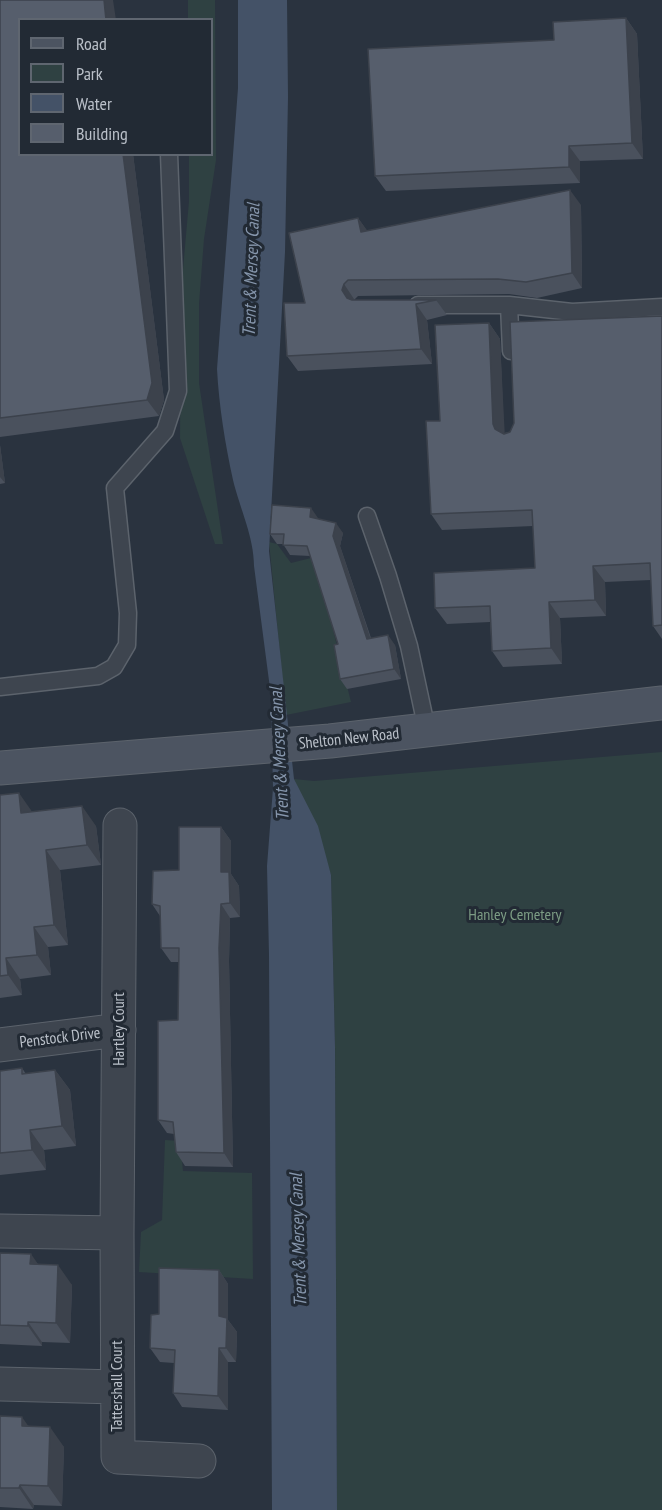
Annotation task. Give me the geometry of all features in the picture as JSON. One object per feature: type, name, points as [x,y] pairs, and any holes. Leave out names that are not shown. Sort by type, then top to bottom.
[{"type":"main road","name":"Shelton New Road","points":[[0,768],[330,741],[662,703]]},
{"type":"street","name":"Hartley Court","points":[[117,1233],[120,825]]},
{"type":"street","name":"Penstock Drive","points":[[0,1045],[119,1030]]},
{"type":"street","points":[[0,1231],[117,1233]]},
{"type":"street","name":"Tattershall Court","points":[[117,1233],[118,1457],[199,1461]]},
{"type":"street","points":[[0,1384],[117,1387]]},
{"type":"lane","points":[[0,687],[98,676],[114,667],[127,645],[128,613],[115,488],[165,430],[177,390],[169,156]]},
{"type":"lane","points":[[397,305],[509,305],[572,312],[662,307]]},
{"type":"lane","points":[[509,305],[512,372]]},
{"type":"lane","points":[[367,516],[409,646],[427,730]]},
{"type":"green space","points":[[188,0],[215,0],[216,160],[204,239],[199,304],[199,383],[223,544],[215,544],[180,438],[181,292],[189,201],[189,156],[213,156],[213,18],[188,18]]},
{"type":"green space","points":[[269,542],[277,544],[291,563],[315,557],[351,702],[286,715]]},
{"type":"green space","name":"Hanley Cemetery","points":[[662,752],[662,1510],[337,1510],[335,1047],[331,875],[294,779],[314,781]]},
{"type":"green space","points":[[165,1140],[180,1141],[183,1171],[252,1173],[253,1279],[139,1272],[141,1232],[162,1220]]},
{"type":"water","name":"Trent & Mersey Canal","points":[[238,0],[287,0],[285,252],[269,551],[294,779],[318,826],[331,875],[335,1047],[337,1510],[272,1510],[267,866],[273,788],[271,696],[252,544],[230,466],[217,369],[238,88]]},
{"type":"building","points":[[0,0],[104,0],[106,18],[18,18],[18,156],[123,156],[152,383],[147,400],[0,418]]},
{"type":"building","points":[[626,18],[632,143],[569,146],[569,167],[375,176],[368,49],[554,40],[553,22]]},
{"type":"building","points":[[570,190],[572,273],[526,282],[498,279],[348,280],[342,290],[347,298],[352,300],[436,300],[416,304],[421,349],[287,356],[284,303],[305,303],[289,233],[358,218],[361,232]]},
{"type":"building","points":[[662,316],[662,625],[653,626],[650,563],[593,566],[595,600],[549,602],[551,648],[492,651],[490,606],[435,608],[434,573],[535,568],[532,510],[431,514],[426,421],[440,421],[435,325],[489,323],[493,424],[495,429],[504,434],[510,432],[514,423],[510,322]]},
{"type":"building","points":[[272,505],[311,508],[310,517],[336,523],[333,536],[367,639],[388,635],[394,669],[340,679],[334,645],[338,644],[307,546],[283,545],[284,534],[270,534]]},
{"type":"building","points":[[19,793],[21,813],[82,806],[87,845],[46,850],[54,925],[34,927],[37,955],[6,958],[8,975],[0,976],[0,795]]},
{"type":"building","points":[[179,827],[221,827],[221,872],[229,872],[230,903],[221,904],[219,948],[224,1153],[176,1152],[173,1122],[158,1120],[158,1021],[178,1020],[179,948],[161,948],[160,906],[152,904],[153,871],[179,870]]},
{"type":"building","points":[[22,1068],[22,1074],[55,1070],[62,1126],[30,1130],[32,1150],[0,1153],[0,1071]]},
{"type":"building","points":[[0,1253],[31,1254],[30,1264],[58,1265],[56,1323],[28,1322],[28,1326],[0,1325]]},
{"type":"building","points":[[159,1268],[219,1270],[219,1316],[227,1318],[226,1348],[219,1348],[218,1396],[173,1393],[175,1350],[150,1348],[151,1315],[159,1314]]},
{"type":"building","points":[[0,1416],[22,1417],[22,1426],[50,1427],[48,1486],[20,1485],[19,1488],[0,1488]]}]
